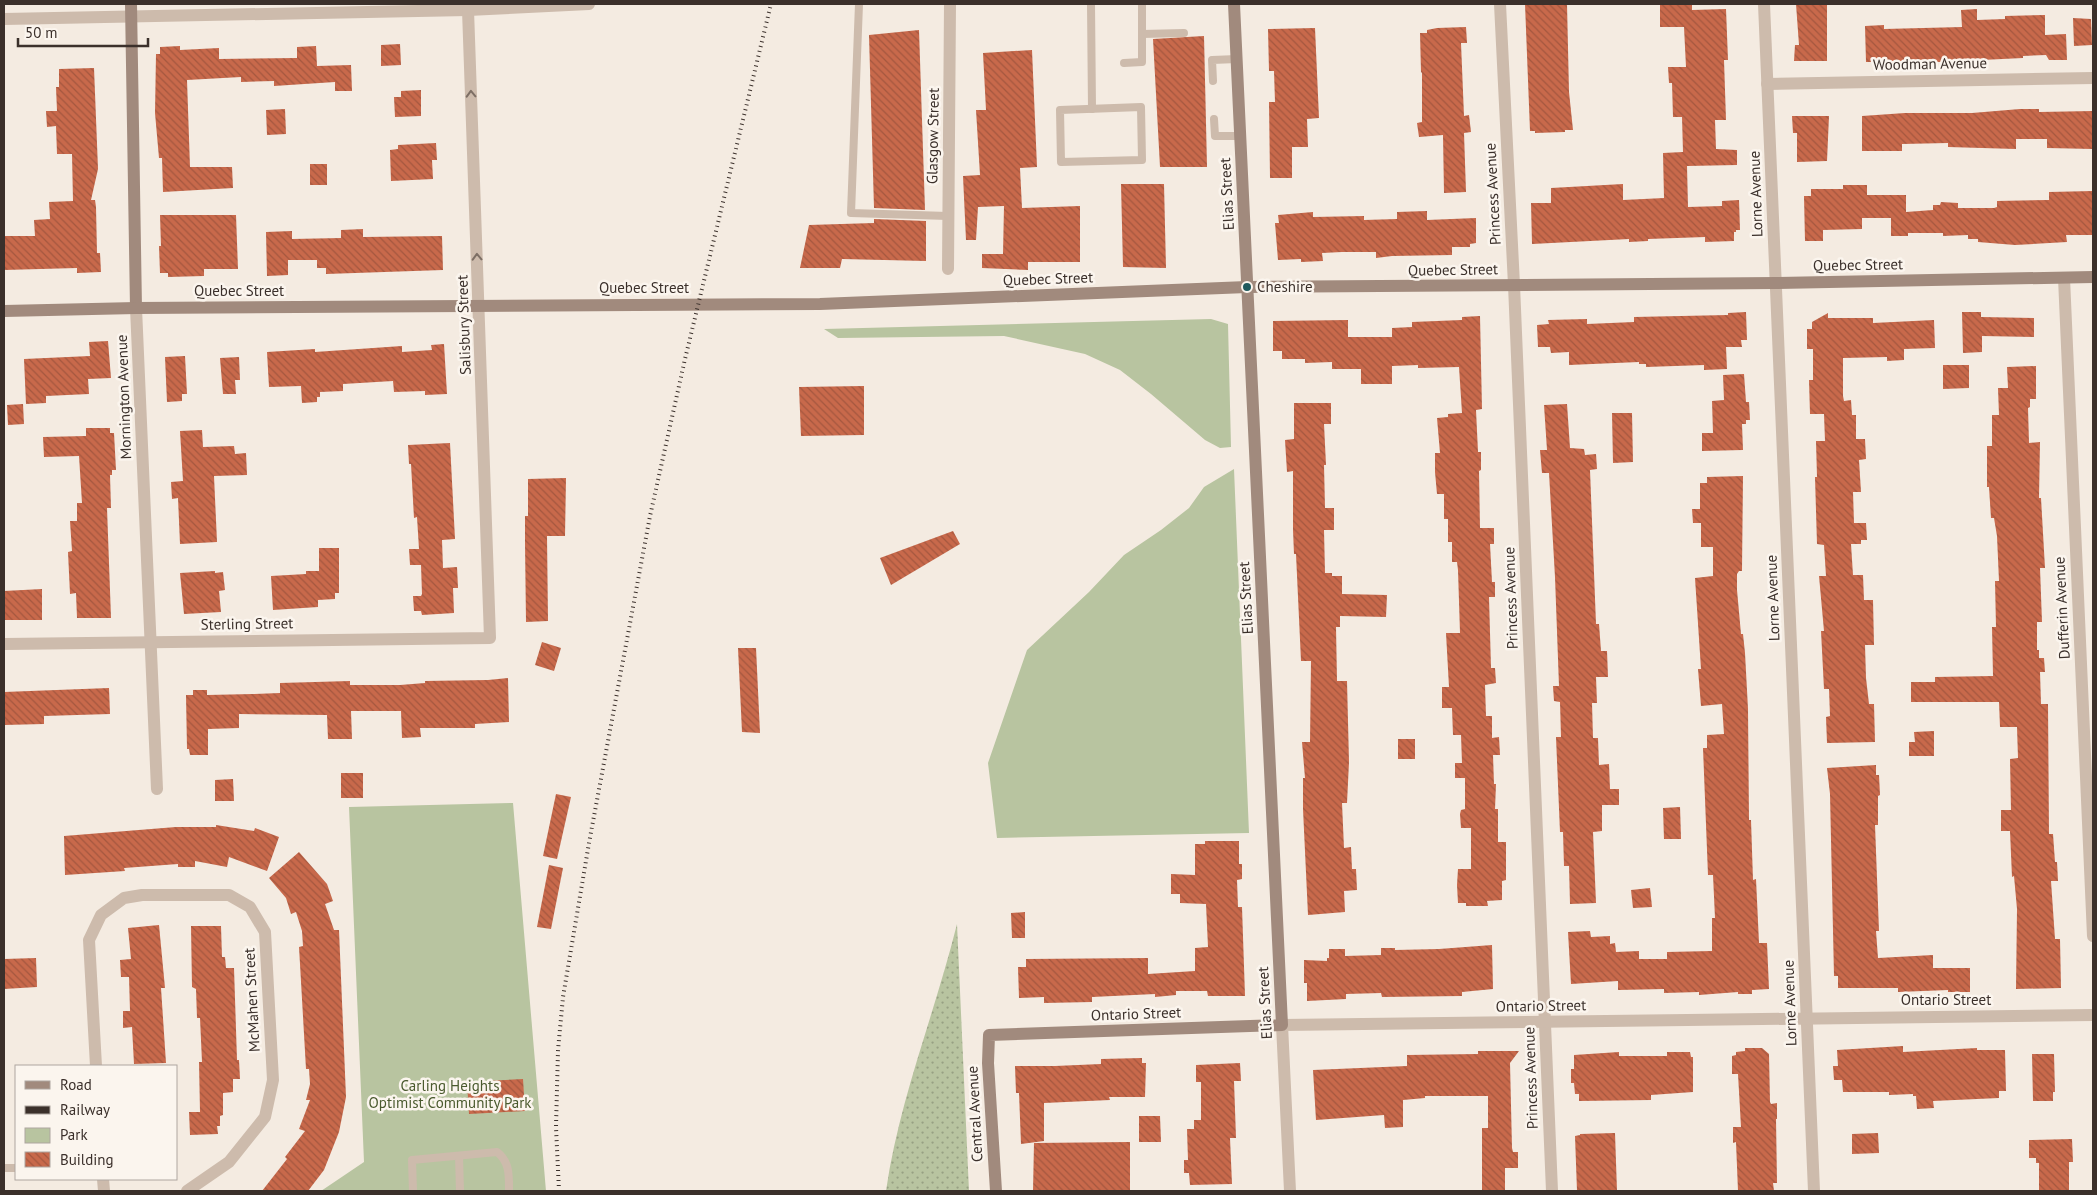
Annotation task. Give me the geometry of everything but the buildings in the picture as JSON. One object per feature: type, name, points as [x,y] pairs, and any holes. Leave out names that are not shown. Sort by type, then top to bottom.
[{"type":"street","name":"Mornington Avenue","points":[[131,4],[136,308],[157,789]]},
{"type":"street","points":[[4,19],[132,18],[381,7],[468,10],[507,6],[589,4]]},
{"type":"street","name":"Glasgow Street","points":[[948,269],[950,4]]},
{"type":"street","name":"Elias Street","points":[[1234,4],[1290,1191]]},
{"type":"street","name":"Princess Avenue","points":[[1500,4],[1514,285],[1552,1191]]},
{"type":"street","name":"Lorne Avenue","points":[[1764,4],[1814,1191]]},
{"type":"street","name":"Salisbury Street","points":[[468,10],[490,638]]},
{"type":"street","name":"Woodman Avenue","points":[[1767,84],[2093,78]]},
{"type":"street","name":"Quebec Street","points":[[4,311],[479,305],[820,304],[1247,287],[1776,283],[2093,277]]},
{"type":"street","name":"Dufferin Avenue","points":[[2064,278],[2093,936]]},
{"type":"street","name":"Sterling Street","points":[[4,644],[490,638]]},
{"type":"street","name":"McMahen Street","points":[[96,1065],[89,940],[101,915],[124,898],[142,895],[229,895],[250,907],[265,932],[273,1080],[265,1117],[229,1162],[187,1191]]},
{"type":"street","name":"Ontario Street","points":[[989,1035],[1282,1025],[1545,1023],[1807,1017],[2093,1015]]},
{"type":"street","name":"Central Avenue","points":[[989,1035],[988,1063],[996,1191]]},
{"type":"lane","points":[[859,4],[851,212],[948,216]]},
{"type":"lane","points":[[1091,4],[1092,109]]},
{"type":"lane","points":[[1124,63],[1142,62],[1142,4]]},
{"type":"lane","points":[[1142,34],[1184,33]]},
{"type":"lane","points":[[1213,81],[1212,60],[1237,59]]},
{"type":"lane","points":[[1141,108],[1142,160],[1061,162],[1060,110],[1092,109],[1141,108]]},
{"type":"lane","points":[[1214,119],[1215,136],[1240,136]]},
{"type":"lane","points":[[414,1191],[412,1160],[497,1152],[505,1158],[508,1168],[509,1191]]},
{"type":"lane","points":[[459,1156],[460,1191]]},
{"type":"green space","points":[[1211,319],[1228,324],[1231,447],[1220,448],[1205,440],[1120,370],[1085,354],[1004,336],[838,338],[824,329]]},
{"type":"green space","points":[[1234,469],[1249,833],[997,838],[988,763],[1027,650],[1089,592],[1124,555],[1189,508],[1204,487]]},
{"type":"green space","name":"Carling Heights Optimist Community Park","points":[[513,803],[546,1191],[321,1191],[364,1162],[349,807]]},
{"type":"green space","points":[[957,924],[969,1191],[886,1191],[899,1123]]},
{"type":"railway","points":[[559,1191],[556,1127],[558,1050],[563,997],[589,843],[650,516],[685,359],[771,4]]},
{"type":"place","name":"Cheshire","points":[[1247,287]]}]
